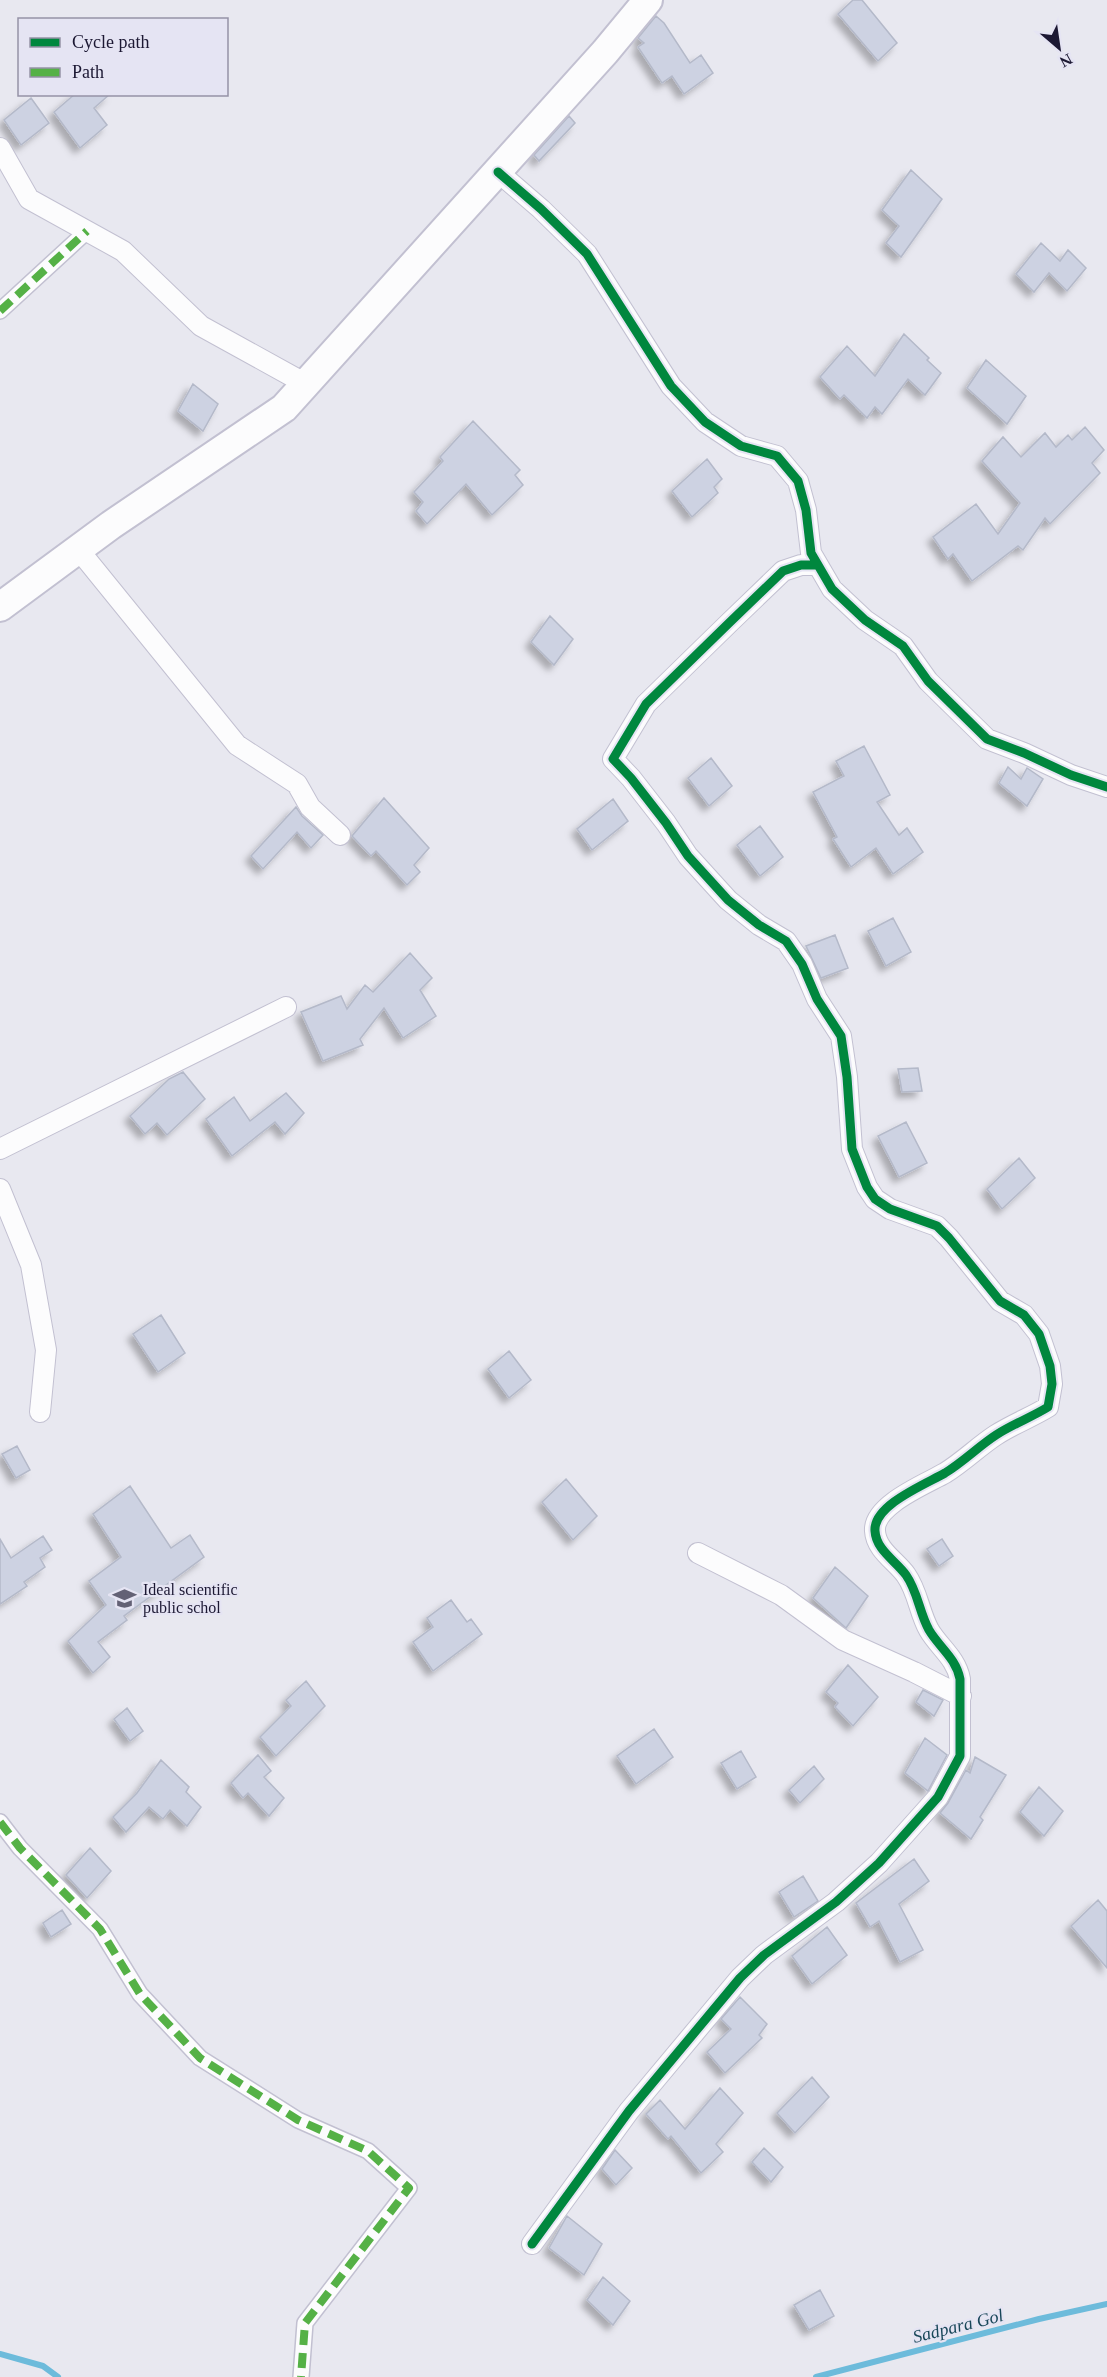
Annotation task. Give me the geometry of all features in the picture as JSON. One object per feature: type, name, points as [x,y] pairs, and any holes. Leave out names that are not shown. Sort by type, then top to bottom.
[{"type":"main road","points":[[0,607],[78,549],[284,408],[498,172],[648,0]]},
{"type":"street","points":[[0,148],[29,199],[123,251],[201,326],[306,384]]},
{"type":"street","points":[[498,172],[542,208],[587,254],[671,386],[705,422],[741,446],[777,456],[798,481],[806,510],[811,553],[832,589],[865,620],[903,646],[928,681],[987,739],[1071,775],[1107,787]]},
{"type":"street","points":[[0,311],[87,231]]},
{"type":"street","points":[[78,549],[237,745],[297,784],[310,807],[340,835]]},
{"type":"street","points":[[532,2244],[629,2111],[740,1978],[764,1955],[819,1916],[872,1870],[938,1797],[960,1756],[961,1696],[958,1670],[946,1650],[929,1630],[916,1593],[906,1575],[878,1542],[875,1524],[893,1503],[946,1472],[996,1435],[1048,1407],[1052,1384],[1050,1366],[1039,1334],[1023,1315],[1000,1301],[937,1226],[890,1209],[875,1199],[867,1187],[852,1149],[847,1077],[841,1036],[817,999],[802,964],[786,941],[759,925],[728,900],[688,856],[659,814],[613,759],[646,704],[783,571],[801,565],[817,564]]},
{"type":"street","points":[[0,1149],[286,1007]]},
{"type":"street","points":[[0,1189],[31,1265],[33,1276],[46,1350],[40,1412]]},
{"type":"street","points":[[698,1553],[780,1595],[843,1640],[961,1696]]},
{"type":"street","points":[[0,1822],[20,1848],[100,1929],[140,1994],[200,2058],[298,2120],[368,2151],[409,2188],[305,2324],[301,2377]]},
{"type":"building","points":[[853,0],[862,0],[897,43],[878,61],[838,14]]},
{"type":"building","points":[[656,16],[664,23],[690,63],[701,55],[713,73],[684,94],[672,76],[662,83],[638,47],[644,43],[638,38]]},
{"type":"building","points":[[73,96],[108,96],[94,108],[107,125],[80,148],[54,112]]},
{"type":"building","points":[[31,98],[49,123],[21,145],[4,120]]},
{"type":"building","points":[[569,116],[575,123],[539,161],[534,155]]},
{"type":"building","points":[[911,170],[942,199],[901,257],[886,243],[899,226],[882,210]]},
{"type":"building","points":[[1041,243],[1060,261],[1068,250],[1086,268],[1067,291],[1049,273],[1034,292],[1016,274]]},
{"type":"building","points":[[904,334],[941,373],[925,395],[908,379],[882,414],[875,407],[867,418],[844,395],[840,399],[820,377],[847,346],[875,376]]},
{"type":"building","points":[[986,360],[1026,396],[1007,424],[967,388]]},
{"type":"building","points":[[193,384],[218,404],[203,431],[178,411]]},
{"type":"building","points":[[473,421],[520,470],[515,475],[523,485],[492,515],[466,484],[427,524],[416,511],[423,502],[414,492],[443,461],[440,457]]},
{"type":"building","points":[[1085,427],[1104,450],[1092,463],[1100,473],[1050,524],[1045,518],[1023,550],[1018,546],[972,581],[953,554],[948,559],[933,537],[976,504],[998,534],[1020,503],[982,461],[1003,437],[1021,457],[1045,433],[1056,447],[1068,435],[1072,440]]},
{"type":"building","points":[[707,459],[722,479],[714,487],[718,493],[692,517],[672,491]]},
{"type":"building","points":[[550,616],[573,639],[554,665],[531,642]]},
{"type":"building","points":[[864,746],[890,795],[877,802],[899,835],[907,828],[923,852],[893,874],[876,848],[851,867],[833,839],[837,837],[813,792],[844,776],[836,761]]},
{"type":"building","points":[[711,758],[732,786],[709,806],[688,778]]},
{"type":"building","points":[[1008,767],[1021,779],[1027,768],[1043,779],[1027,806],[999,783]]},
{"type":"building","points":[[384,798],[429,848],[414,865],[420,872],[407,885],[376,851],[371,856],[352,836]]},
{"type":"building","points":[[613,799],[628,821],[592,850],[577,829]]},
{"type":"building","points":[[296,807],[302,816],[323,835],[311,848],[297,832],[263,869],[251,856]]},
{"type":"building","points":[[760,826],[783,857],[760,876],[737,845]]},
{"type":"building","points":[[893,918],[911,952],[886,966],[868,931]]},
{"type":"building","points":[[835,935],[848,968],[821,978],[806,946]]},
{"type":"building","points":[[410,953],[432,978],[420,990],[436,1016],[403,1038],[384,1008],[360,1039],[363,1045],[323,1061],[301,1012],[341,996],[347,1009],[365,985],[373,992]]},
{"type":"building","points":[[918,1068],[922,1091],[902,1092],[898,1069]]},
{"type":"building","points":[[183,1072],[205,1099],[167,1135],[157,1123],[145,1134],[130,1116],[169,1079]]},
{"type":"building","points":[[286,1093],[304,1113],[285,1134],[275,1122],[232,1156],[206,1119],[234,1097],[250,1121]]},
{"type":"building","points":[[906,1122],[927,1163],[899,1177],[878,1136]]},
{"type":"building","points":[[1019,1158],[1035,1178],[1002,1209],[987,1189]]},
{"type":"building","points":[[161,1315],[185,1353],[158,1372],[133,1334]]},
{"type":"building","points":[[509,1351],[531,1380],[509,1398],[488,1369]]},
{"type":"building","points":[[17,1446],[30,1470],[16,1478],[2,1454]]},
{"type":"building","points":[[566,1479],[597,1516],[573,1540],[542,1502]]},
{"type":"building","points":[[130,1486],[171,1548],[190,1535],[204,1557],[124,1616],[127,1620],[98,1642],[110,1657],[93,1673],[68,1641],[106,1605],[89,1581],[121,1557],[93,1514]]},
{"type":"building","points":[[43,1536],[52,1550],[40,1558],[45,1567],[24,1582],[27,1586],[0,1604],[0,1539],[11,1558]]},
{"type":"building","points":[[942,1539],[953,1556],[939,1566],[927,1549]]},
{"type":"building","points":[[835,1567],[868,1596],[846,1628],[813,1598]]},
{"type":"building","points":[[451,1600],[467,1622],[471,1619],[482,1634],[433,1671],[413,1642],[433,1627],[427,1618]]},
{"type":"building","points":[[848,1665],[878,1697],[853,1726],[835,1707],[838,1703],[826,1692]]},
{"type":"building","points":[[306,1681],[325,1706],[276,1756],[260,1737],[291,1706],[286,1700]]},
{"type":"building","points":[[923,1690],[943,1700],[934,1716],[916,1702]]},
{"type":"building","points":[[127,1708],[143,1731],[130,1741],[114,1719]]},
{"type":"building","points":[[654,1729],[673,1757],[636,1784],[617,1756]]},
{"type":"building","points":[[925,1738],[947,1755],[928,1791],[905,1773]]},
{"type":"building","points":[[741,1751],[756,1777],[737,1789],[721,1763]]},
{"type":"building","points":[[258,1755],[271,1771],[264,1777],[284,1798],[269,1816],[248,1793],[243,1798],[231,1783]]},
{"type":"building","points":[[975,1757],[1006,1775],[980,1817],[983,1820],[971,1839],[940,1813],[966,1770],[970,1773]]},
{"type":"building","points":[[161,1760],[189,1787],[186,1792],[201,1807],[187,1826],[170,1810],[163,1819],[149,1807],[126,1832],[113,1817],[137,1793]]},
{"type":"building","points":[[814,1766],[824,1779],[800,1803],[789,1790]]},
{"type":"building","points":[[1039,1787],[1063,1811],[1044,1836],[1020,1812]]},
{"type":"building","points":[[90,1848],[111,1871],[87,1898],[66,1875]]},
{"type":"building","points":[[914,1859],[929,1881],[899,1904],[923,1950],[900,1962],[879,1921],[870,1927],[856,1903]]},
{"type":"building","points":[[803,1876],[818,1901],[794,1917],[779,1892]]},
{"type":"building","points":[[1098,1900],[1107,1911],[1107,1968],[1071,1926]]},
{"type":"building","points":[[62,1910],[71,1924],[51,1937],[43,1923]]},
{"type":"building","points":[[827,1927],[847,1955],[812,1984],[792,1956]]},
{"type":"building","points":[[740,1997],[767,2024],[759,2035],[762,2038],[725,2073],[707,2052],[731,2029],[721,2019]]},
{"type":"building","points":[[812,2077],[829,2097],[795,2133],[777,2113]]},
{"type":"building","points":[[720,2088],[743,2113],[716,2144],[723,2152],[701,2173],[671,2136],[668,2139],[646,2114],[660,2100],[685,2129]]},
{"type":"building","points":[[764,2148],[783,2167],[771,2182],[752,2162]]},
{"type":"building","points":[[615,2150],[632,2168],[616,2185],[602,2169]]},
{"type":"building","points":[[567,2216],[602,2244],[584,2275],[549,2248]]},
{"type":"building","points":[[603,2277],[630,2301],[613,2325],[587,2300]]},
{"type":"building","points":[[820,2290],[834,2316],[809,2330],[794,2305]]},
{"type":"waterway","name":"Sadpara Gol","points":[[816,2377],[1039,2319],[1107,2304]]},
{"type":"waterway","name":"Sadpara Gol","points":[[0,2354],[43,2366],[58,2377]]},
{"type":"marked path","points":[[0,311],[87,231]]},
{"type":"marked path","points":[[0,1822],[20,1848],[100,1929],[140,1994],[200,2058],[298,2120],[368,2151],[409,2188],[305,2323],[301,2377]]},
{"type":"cycle path","points":[[498,172],[541,209],[587,254],[671,386],[705,422],[741,446],[777,456],[798,481],[806,510],[811,553],[832,589],[865,620],[903,646],[928,681],[987,739],[1071,775],[1107,787]]},
{"type":"cycle path","points":[[532,2244],[629,2111],[740,1978],[764,1955],[836,1902],[879,1863],[938,1797],[960,1756],[960,1679],[955,1665],[929,1630],[906,1575],[879,1544],[875,1531],[877,1521],[882,1513],[902,1496],[952,1469],[1009,1427],[1048,1407],[1052,1384],[1050,1366],[1039,1334],[1024,1315],[1000,1301],[937,1226],[890,1209],[875,1199],[867,1187],[852,1149],[847,1077],[841,1036],[817,999],[802,964],[786,941],[759,925],[728,900],[688,856],[666,823],[613,759],[646,704],[783,571],[801,565],[817,565]]},
{"type":"place","name":"Ideal scientific public schol","points":[[125,1598]]}]
